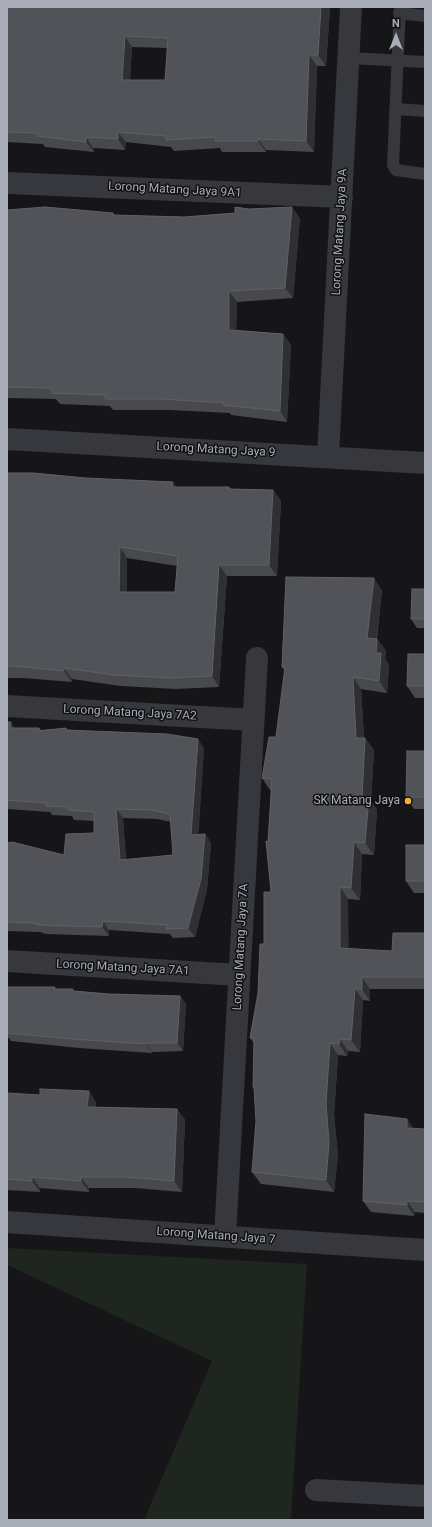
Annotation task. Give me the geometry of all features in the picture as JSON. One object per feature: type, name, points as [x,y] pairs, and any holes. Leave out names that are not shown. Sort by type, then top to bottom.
[{"type":"street","name":"Lorong Matang Jaya 9A","points":[[328,456],[351,7]]},
{"type":"street","name":"Lorong Matang Jaya 9A1","points":[[7,182],[342,198]]},
{"type":"street","name":"Lorong Matang Jaya 9","points":[[7,439],[328,456],[425,463]]},
{"type":"street","name":"Lorong Matang Jaya 7A","points":[[225,1236],[257,658]]},
{"type":"street","name":"Lorong Matang Jaya 7A2","points":[[7,706],[253,720]]},
{"type":"street","name":"Lorong Matang Jaya 7A1","points":[[7,961],[239,974]]},
{"type":"street","name":"Lorong Matang Jaya 7","points":[[7,1222],[425,1250]]},
{"type":"street","points":[[316,1490],[425,1496]]},
{"type":"lane","points":[[425,16],[400,10],[393,164],[396,170],[425,174]]},
{"type":"lane","points":[[349,58],[425,62]]},
{"type":"lane","points":[[395,109],[425,111]]},
{"type":"shaded area","points":[[7,1248],[307,1264],[291,1520],[144,1520],[212,1361],[7,1265]]},
{"type":"building","points":[[7,7],[321,7],[318,55],[309,55],[306,141],[258,139],[258,141],[215,141],[215,137],[166,140],[166,136],[118,132],[118,139],[86,137],[86,142],[37,136],[37,133],[7,132]],"holes":[[[125,36],[168,38],[165,80],[122,80]]]},
{"type":"building","points":[[45,207],[113,213],[113,215],[184,217],[235,213],[235,207],[249,209],[292,207],[285,288],[229,291],[229,330],[283,334],[280,411],[223,405],[224,403],[162,399],[105,399],[106,395],[52,393],[52,388],[7,387],[7,210]]},
{"type":"building","points":[[7,473],[33,473],[86,478],[173,482],[172,487],[229,487],[229,489],[273,490],[269,565],[219,565],[212,676],[168,678],[114,675],[64,668],[64,671],[7,666]],"holes":[[[120,547],[178,556],[175,592],[119,592]]]},
{"type":"building","points":[[286,577],[374,578],[367,638],[377,639],[376,653],[381,653],[379,681],[353,677],[356,738],[365,738],[362,798],[369,798],[365,843],[354,842],[351,888],[340,887],[340,948],[392,951],[393,933],[425,933],[425,977],[362,977],[362,989],[355,989],[351,1040],[340,1039],[339,1044],[330,1043],[326,1103],[329,1143],[326,1180],[252,1172],[256,1121],[253,1087],[254,1038],[250,1038],[258,993],[260,944],[264,944],[264,892],[271,892],[266,841],[268,842],[272,779],[262,778],[269,737],[276,737],[285,667],[282,667]]},
{"type":"building","points":[[412,589],[425,589],[425,619],[411,619]]},
{"type":"building","points":[[408,654],[425,654],[425,686],[407,686]]},
{"type":"building","points":[[7,722],[11,722],[10,728],[39,728],[39,731],[66,728],[66,730],[167,734],[198,739],[191,835],[205,834],[201,879],[188,928],[166,929],[167,925],[103,921],[102,927],[39,925],[33,923],[7,922],[7,843],[12,842],[64,855],[66,834],[94,833],[94,812],[68,810],[68,807],[46,806],[46,803],[7,800]],"holes":[[[116,809],[151,810],[170,814],[173,855],[120,860]]]},
{"type":"building","points":[[407,751],[425,751],[425,797],[406,797]]},
{"type":"building","points":[[406,845],[425,845],[425,881],[406,881]]},
{"type":"building","points":[[7,987],[55,987],[54,989],[73,989],[73,991],[109,994],[180,996],[177,1043],[146,1044],[7,1033]]},
{"type":"building","points":[[40,1089],[89,1091],[87,1107],[177,1109],[174,1181],[127,1177],[81,1177],[81,1181],[32,1177],[32,1181],[7,1179],[7,1093],[40,1095]]},
{"type":"building","points":[[365,1114],[407,1119],[407,1128],[425,1129],[425,1202],[407,1201],[407,1205],[363,1201]]},
{"type":"place","name":"SK Matang Jaya","points":[[408,801]]}]
